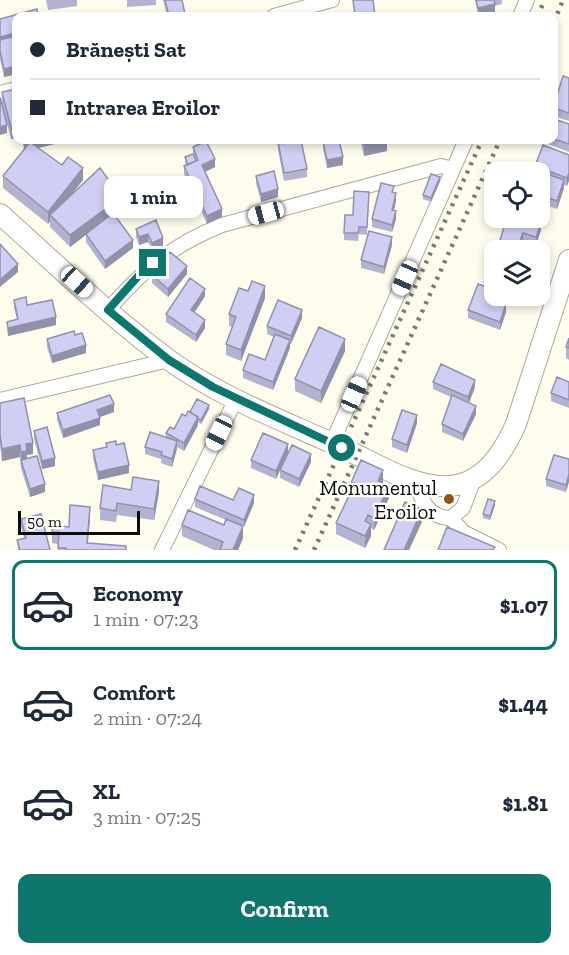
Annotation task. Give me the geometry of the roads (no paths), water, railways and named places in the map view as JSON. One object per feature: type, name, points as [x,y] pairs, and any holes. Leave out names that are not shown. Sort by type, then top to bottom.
[{"type":"main road","points":[[0,214],[108,310],[169,360],[236,399],[332,443],[416,480],[448,486],[474,479],[495,461],[513,430],[569,260]]},
{"type":"street","points":[[288,12],[332,0]]},
{"type":"street","points":[[332,443],[464,144]]},
{"type":"street","points":[[108,310],[140,274],[166,253],[222,225],[441,166],[453,170]]},
{"type":"street","points":[[0,400],[169,360]]},
{"type":"street","points":[[162,550],[236,399]]},
{"type":"street","points":[[451,518],[464,508],[474,479]]},
{"type":"street","points":[[416,480],[423,504],[440,516],[451,518],[463,532],[499,550]]},
{"type":"railway","points":[[539,12],[545,0]]},
{"type":"railway","points":[[558,12],[563,0]]},
{"type":"railway","points":[[295,550],[480,144]]},
{"type":"railway","points":[[314,550],[498,144]]},
{"type":"place","name":"Monumentul Eroilor","points":[[449,499]]}]
